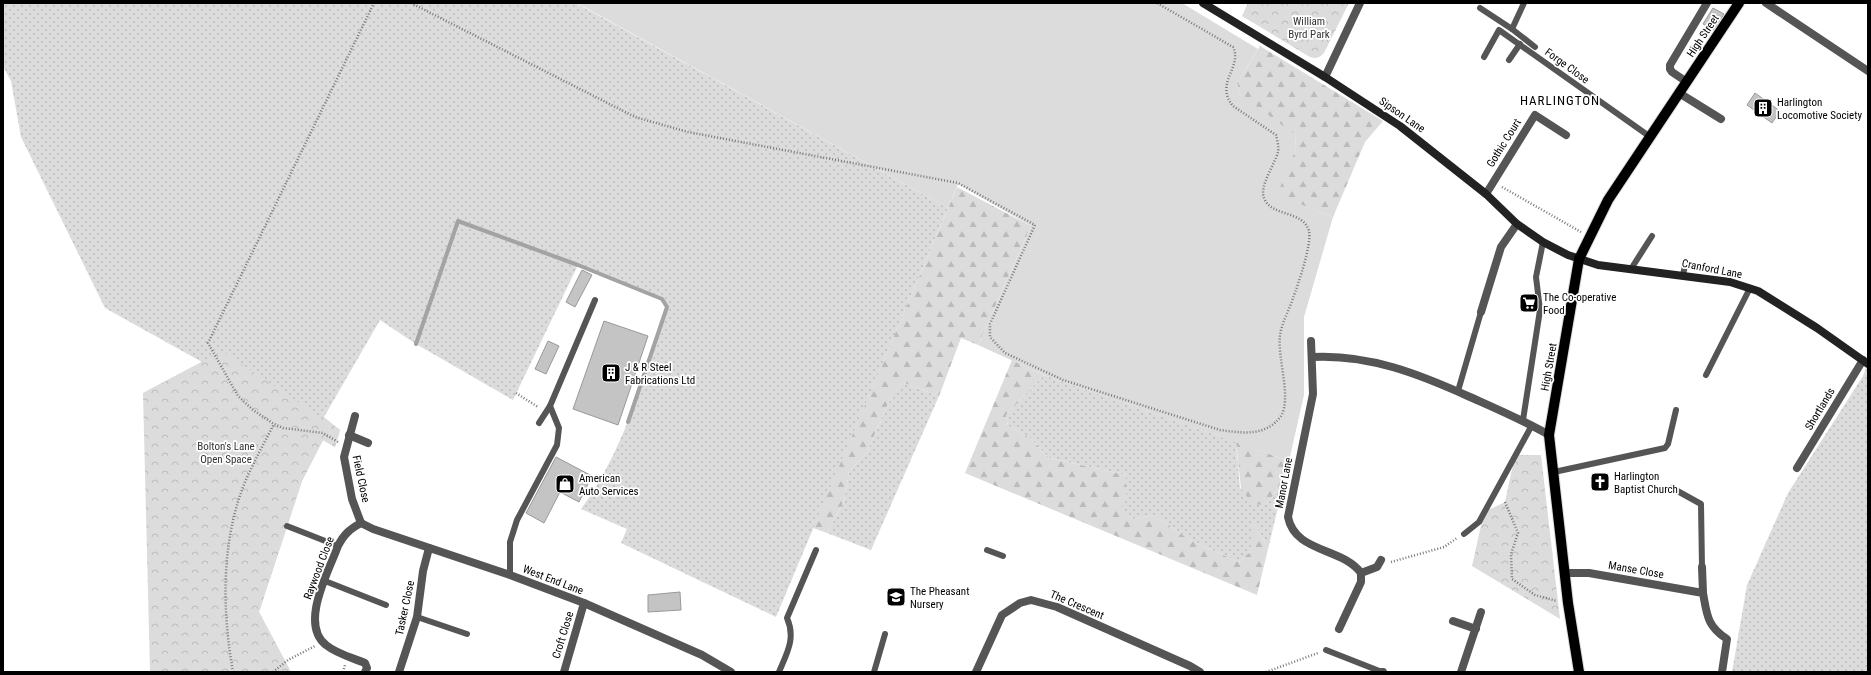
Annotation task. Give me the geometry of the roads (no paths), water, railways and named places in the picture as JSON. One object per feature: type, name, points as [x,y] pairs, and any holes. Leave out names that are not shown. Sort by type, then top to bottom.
[{"type":"main road","name":"High Street","points":[[1579,672],[1568,603],[1566,573],[1549,435],[1579,259],[1608,200],[1649,136],[1680,93],[1739,3]]},
{"type":"street","name":"Sipson Lane","points":[[1203,3],[1325,76],[1400,126],[1486,194],[1517,224],[1543,242],[1579,259]]},
{"type":"street","points":[[1325,76],[1360,3]]},
{"type":"street","name":"High Street","points":[[1687,82],[1672,72],[1670,65],[1707,3]]},
{"type":"street","points":[[1766,3],[1868,71]]},
{"type":"street","points":[[1680,93],[1721,119]]},
{"type":"street","name":"Gothic Court","points":[[1486,194],[1535,115],[1566,135]]},
{"type":"street","points":[[1482,312],[1501,247],[1517,224]]},
{"type":"street","name":"Cranford Lane","points":[[1579,259],[1598,265],[1730,282],[1750,288],[1758,291],[1817,328],[1865,362]]},
{"type":"street","name":"Manor Lane","points":[[1311,341],[1313,394],[1288,517],[1290,526],[1300,540],[1352,563],[1361,573]]},
{"type":"street","points":[[1312,356],[1336,356],[1394,366],[1427,377],[1523,420],[1549,435]]},
{"type":"street","name":"Shortlands","points":[[1797,468],[1865,362]]},
{"type":"street","name":"Field Close","points":[[355,416],[344,457],[352,498],[361,523]]},
{"type":"street","points":[[349,435],[368,443]]},
{"type":"street","name":"West End Lane","points":[[361,523],[373,529],[510,575],[584,604],[702,656],[731,672]]},
{"type":"street","name":"Raywood Close","points":[[361,523],[349,529],[343,535],[314,610],[314,624],[322,642],[333,650],[366,663],[366,672]]},
{"type":"street","name":"Tasker Close","points":[[399,672],[416,617],[423,571],[429,548]]},
{"type":"street","points":[[1339,629],[1361,582],[1361,573],[1377,567],[1381,560]]},
{"type":"street","points":[[1702,567],[1703,593],[1707,618],[1712,627],[1727,639],[1722,672]]},
{"type":"street","name":"Manse Close","points":[[1566,573],[1589,573],[1703,593]]},
{"type":"street","name":"The Crescent","points":[[976,672],[1002,615],[1020,603],[1031,600],[1057,607],[1190,666],[1200,672]]},
{"type":"street","name":"Croft Close","points":[[564,672],[584,604]]},
{"type":"street","points":[[1462,672],[1481,612]]},
{"type":"street","points":[[1453,621],[1476,629]]},
{"type":"lane","points":[[1512,29],[1524,3]]},
{"type":"lane","points":[[1480,8],[1512,29],[1535,47]]},
{"type":"lane","name":"Forge Close","points":[[1484,57],[1499,30],[1649,136]]},
{"type":"lane","points":[[1509,60],[1520,44]]},
{"type":"lane","points":[[1631,269],[1652,236]]},
{"type":"lane","points":[[1523,420],[1540,310],[1536,278],[1543,242]]},
{"type":"lane","points":[[1683,275],[1686,261]]},
{"type":"lane","points":[[1706,375],[1750,288]]},
{"type":"lane","points":[[539,423],[550,406],[595,300]]},
{"type":"lane","points":[[1458,392],[1482,312]]},
{"type":"lane","points":[[510,575],[510,542],[518,520],[562,434],[550,406]]},
{"type":"lane","points":[[1554,472],[1665,448],[1668,444],[1676,410]]},
{"type":"lane","points":[[1464,534],[1479,522],[1532,425]]},
{"type":"lane","points":[[1672,488],[1701,504],[1702,567]]},
{"type":"lane","points":[[287,526],[338,546]]},
{"type":"lane","points":[[780,672],[792,639],[791,627],[787,618],[816,550]]},
{"type":"lane","points":[[987,550],[1003,556]]},
{"type":"lane","points":[[325,581],[386,605]]},
{"type":"lane","points":[[416,617],[467,634]]},
{"type":"lane","points":[[874,672],[885,634]]},
{"type":"lane","points":[[1326,650],[1382,672]]},
{"type":"waterway","points":[[416,344],[458,221],[578,265],[662,299],[667,307],[628,422]]},
{"type":"place","name":"Harlington Locomotive Society","points":[[1763,108]]},
{"type":"place","name":"The Co-operative Food","points":[[1529,303]]},
{"type":"place","name":"J & R Steel Fabrications Ltd","points":[[611,373]]},
{"type":"place","name":"Harlington Baptist Church","points":[[1600,482]]},
{"type":"place","name":"American Auto Services","points":[[565,484]]},
{"type":"place","name":"The Pheasant Nursery","points":[[896,597]]},
{"type":"district","name":"HARLINGTON","points":[[1560,100]]},
{"type":"park label","name":"William Byrd Park","points":[[1309,27]]},
{"type":"park label","name":"Bolton's Lane Open Space","points":[[226,452]]}]
